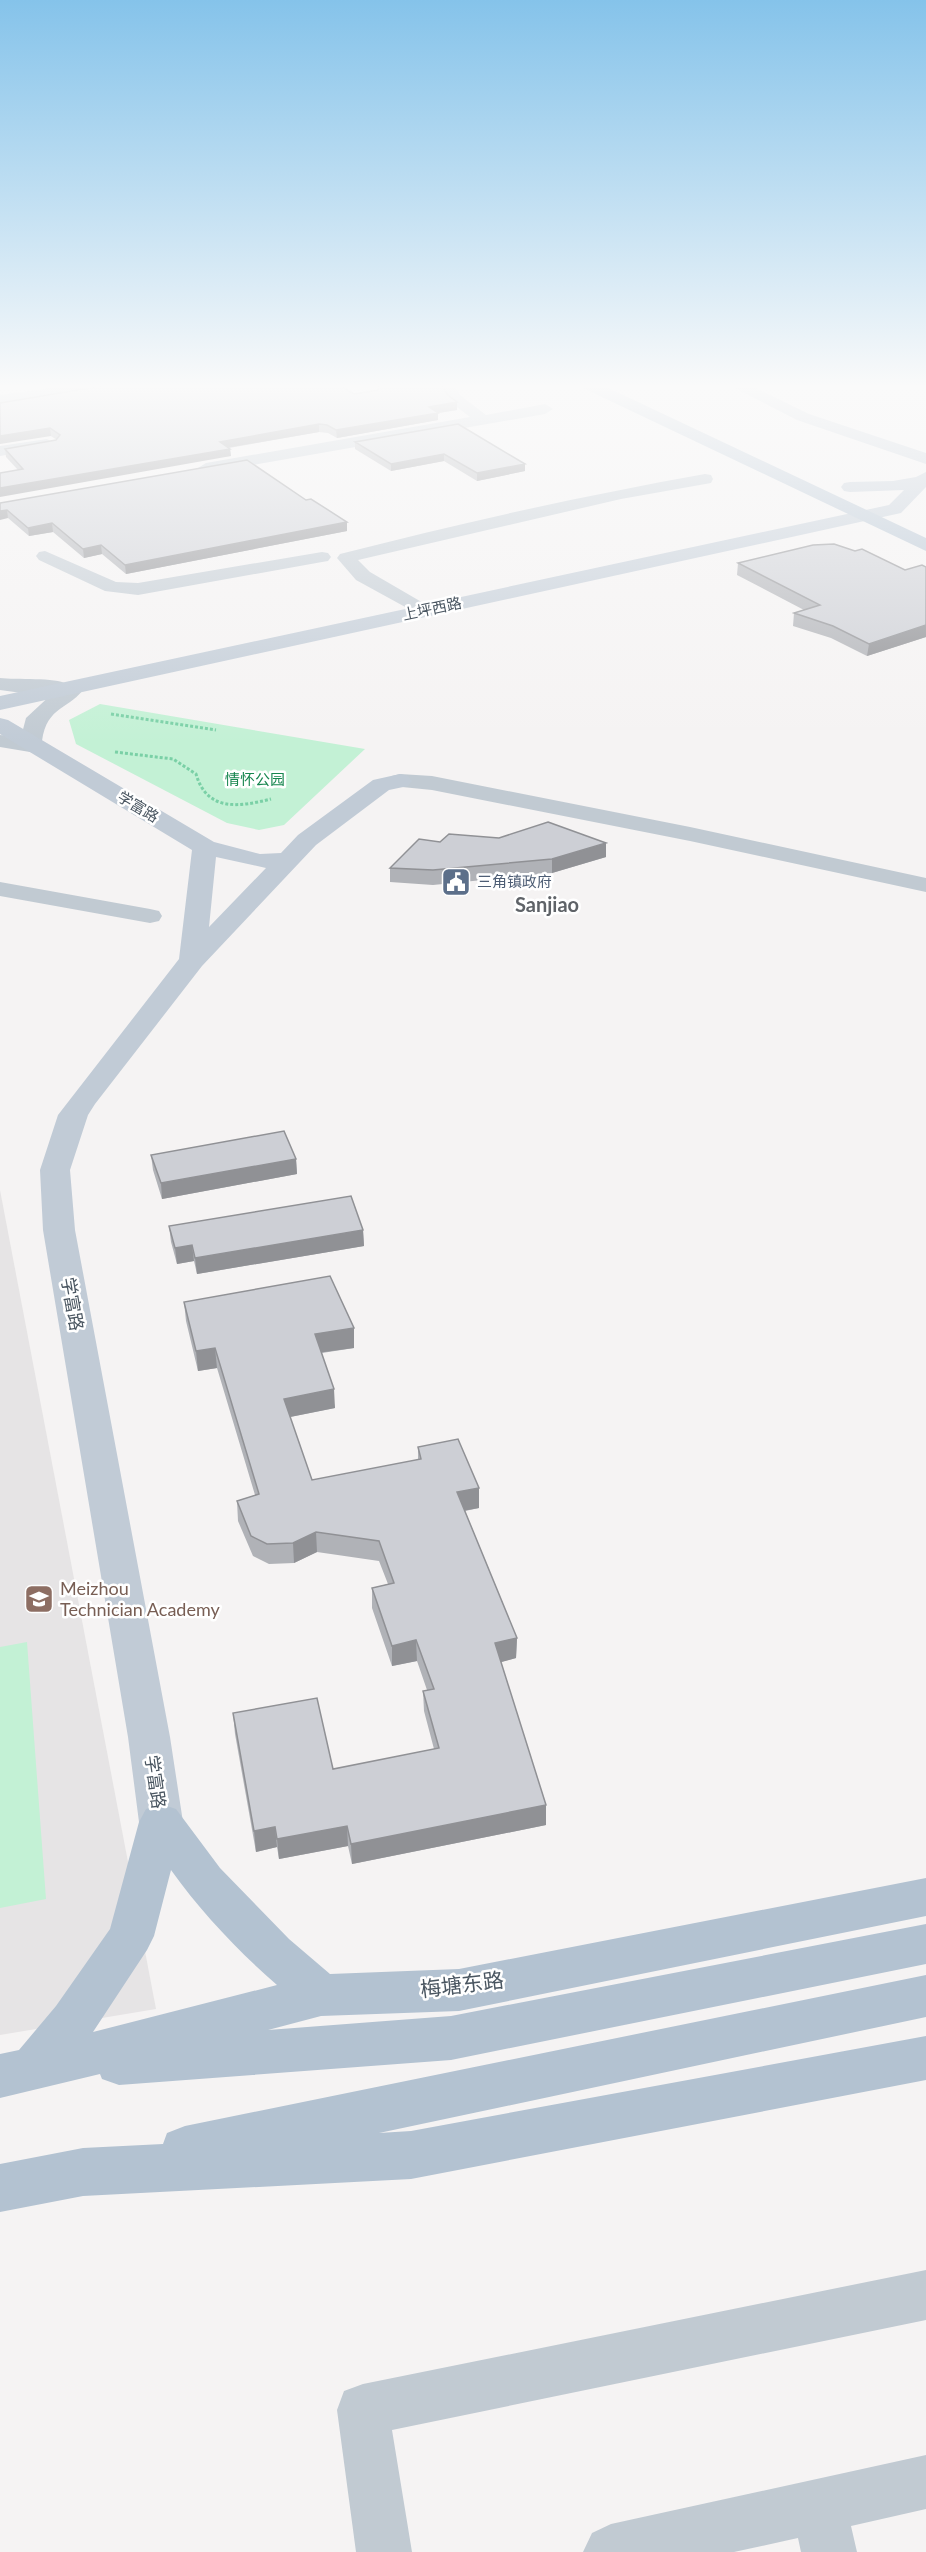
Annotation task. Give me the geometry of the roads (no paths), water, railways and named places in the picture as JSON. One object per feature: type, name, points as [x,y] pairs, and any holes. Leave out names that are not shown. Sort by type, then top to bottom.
[{"type":"main road","points":[[840,504],[926,545]]},
{"type":"main road","points":[[885,504],[915,519]]},
{"type":"main road","points":[[161,1822],[204,1881],[273,1953],[321,1995]]},
{"type":"main road","points":[[17,2072],[73,2021],[131,1936],[161,1822]]},
{"type":"main road","name":"梅塘东路","points":[[17,2072],[321,1995],[459,1990],[926,1897]]},
{"type":"main road","points":[[17,2072],[451,2038],[926,1944]]},
{"type":"main road","points":[[0,2188],[926,1996]]},
{"type":"main road","points":[[83,2172],[411,2155],[926,2058]]},
{"type":"street","points":[[418,608],[363,576],[346,558],[576,504]]},
{"type":"street","points":[[861,514],[895,509],[900,504]]},
{"type":"street","name":"上坪西路","points":[[0,703],[418,608],[861,514]]},
{"type":"street","name":"上坪西路","points":[[0,698],[67,686],[861,514]]},
{"type":"street","points":[[45,556],[112,587],[138,589],[322,557]]},
{"type":"street","points":[[0,684],[22,687],[67,686]]},
{"type":"street","points":[[0,741],[33,745],[34,723],[67,686]]},
{"type":"street","name":"学富路","points":[[0,725],[205,847],[260,861],[287,860]]},
{"type":"street","points":[[400,781],[432,783],[549,806],[926,885]]},
{"type":"street","name":"学富路","points":[[161,1822],[149,1737],[59,1230],[55,1170],[72,1115],[192,960],[307,840],[381,785],[400,781]]},
{"type":"street","points":[[192,960],[205,847]]},
{"type":"street","points":[[0,889],[150,916]]},
{"type":"street","points":[[384,2552],[363,2410],[926,2295]]},
{"type":"street","points":[[611,2552],[824,2529],[926,2482]]},
{"type":"place","name":"三角镇政府","points":[[456,882]]},
{"type":"place","name":"Meizhou Technician Academy","points":[[39,1599]]},
{"type":"district","name":"Sanjiao","points":[[547,905]]},
{"type":"park label","name":"情怀公园","points":[[255,780]]}]
